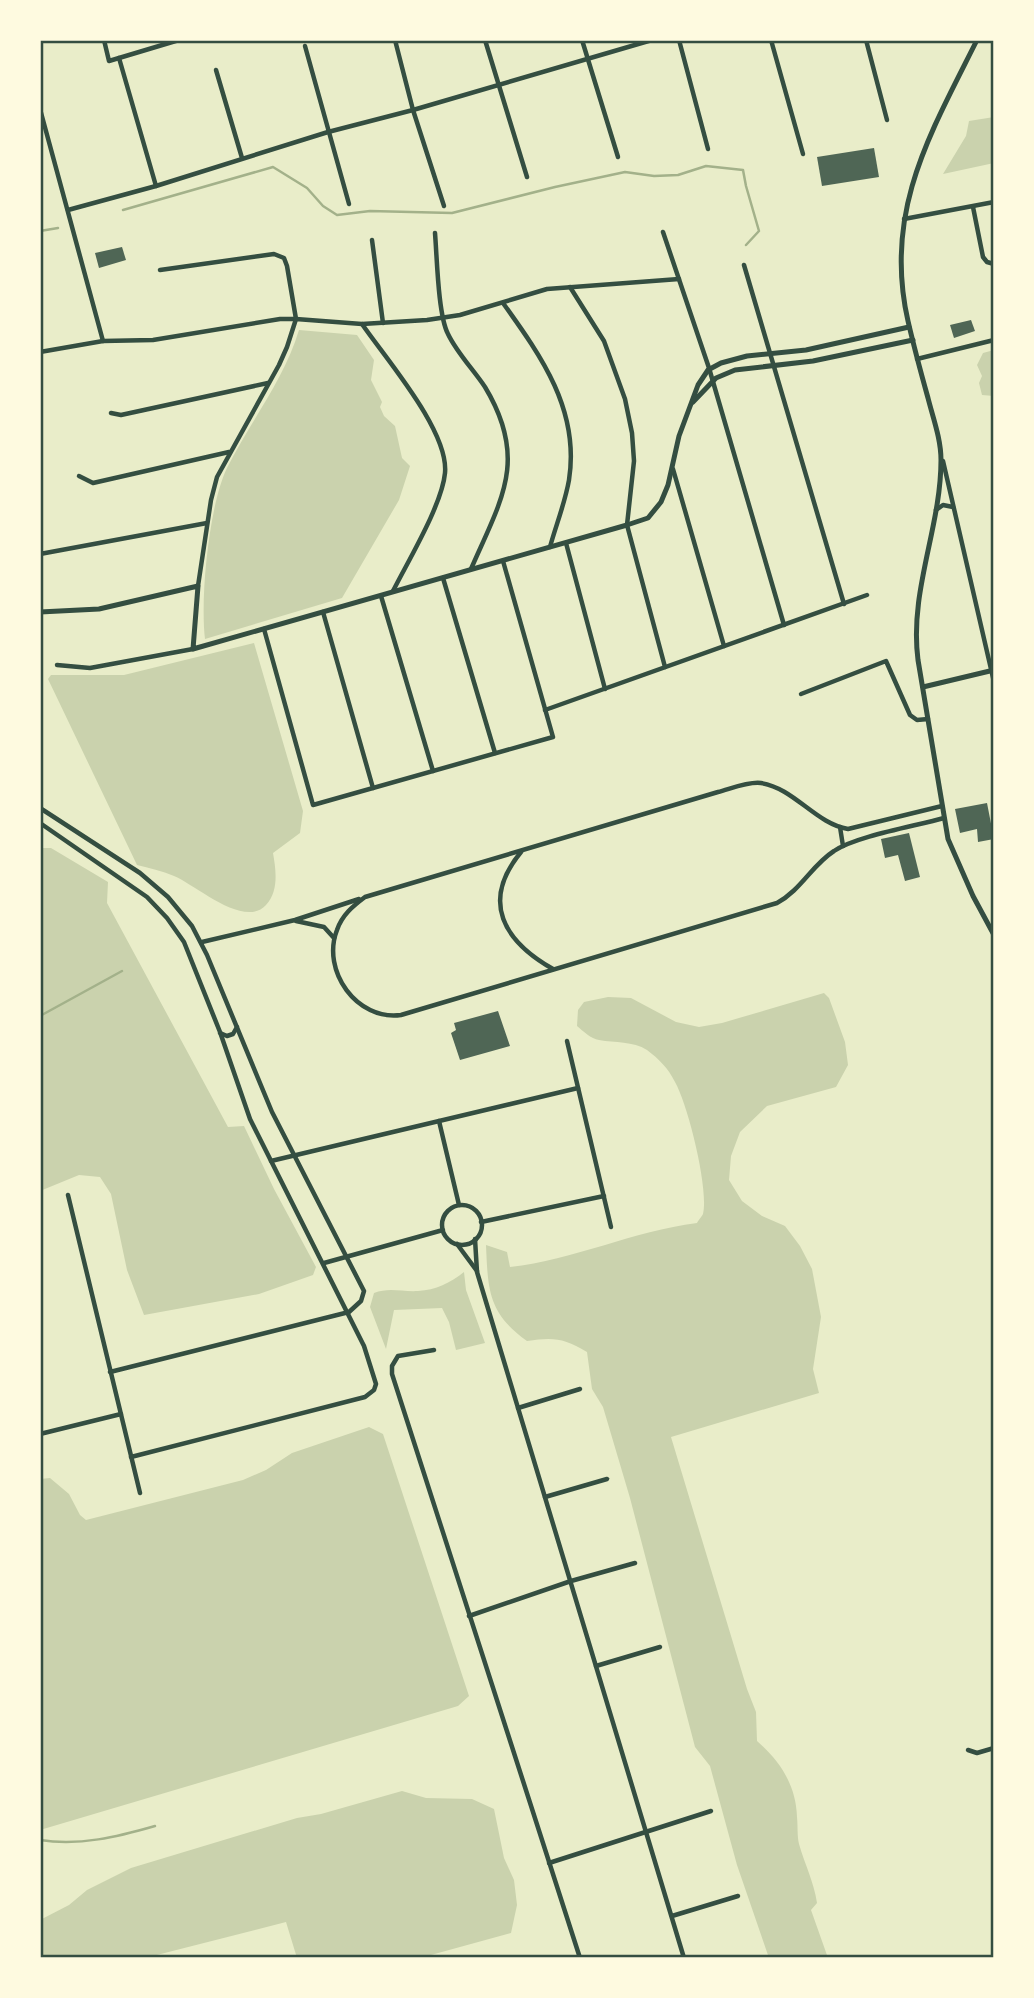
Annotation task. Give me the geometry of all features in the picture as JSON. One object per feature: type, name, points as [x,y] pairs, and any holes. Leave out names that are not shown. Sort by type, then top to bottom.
[{"type":"street","points":[[104,40],[108,61],[179,40]]},
{"type":"street","points":[[395,40],[413,110],[444,206]]},
{"type":"street","points":[[485,40],[527,177]]},
{"type":"street","points":[[582,40],[618,157]]},
{"type":"street","points":[[68,210],[156,186],[328,132],[652,40]]},
{"type":"street","points":[[678,40],[708,149]]},
{"type":"street","points":[[771,40],[803,154]]},
{"type":"street","points":[[866,40],[887,120]]},
{"type":"street","points":[[977,40],[917,165],[901,239],[902,286],[912,340],[994,682]]},
{"type":"street","points":[[305,46],[349,204]]},
{"type":"street","points":[[119,58],[156,186]]},
{"type":"street","points":[[216,70],[242,158]]},
{"type":"street","points":[[40,109],[103,341]]},
{"type":"street","points":[[904,219],[994,202]]},
{"type":"street","points":[[973,207],[983,257],[994,264]]},
{"type":"street","points":[[663,232],[709,369],[784,625]]},
{"type":"street","points":[[435,233],[443,319],[448,334],[497,410],[505,432],[509,459],[503,495],[471,570]]},
{"type":"street","points":[[372,240],[383,323]]},
{"type":"street","points":[[160,270],[274,254],[284,258],[287,266],[296,319],[288,347],[217,477],[198,586],[193,649]]},
{"type":"street","points":[[744,265],[844,604]]},
{"type":"street","points":[[40,352],[103,341],[153,340],[280,319],[362,324],[443,319],[547,289],[679,279]]},
{"type":"street","points":[[570,287],[604,341],[625,399],[634,461],[627,525],[665,667]]},
{"type":"street","points":[[502,303],[545,363],[567,426],[569,482],[550,547]]},
{"type":"street","points":[[362,324],[433,425],[444,457],[445,475],[437,501],[393,592]]},
{"type":"street","points":[[57,665],[90,668],[193,649],[648,518],[657,509],[665,494],[679,436],[698,385],[709,369],[730,360],[806,350],[909,327]]},
{"type":"street","points":[[691,404],[723,374],[735,370],[813,361],[912,340]]},
{"type":"street","points":[[917,359],[994,340]]},
{"type":"street","points":[[111,413],[121,415],[269,383]]},
{"type":"street","points":[[940,450],[941,462],[934,511],[916,617],[916,652],[948,839],[994,935]]},
{"type":"street","points":[[79,476],[93,483],[230,452]]},
{"type":"street","points":[[673,468],[724,646]]},
{"type":"street","points":[[934,511],[943,505],[953,508]]},
{"type":"street","points":[[40,554],[207,523]]},
{"type":"street","points":[[566,542],[605,689]]},
{"type":"street","points":[[264,629],[313,805],[553,737],[503,561]]},
{"type":"street","points":[[443,578],[495,753]]},
{"type":"street","points":[[40,612],[99,609],[198,586]]},
{"type":"street","points":[[545,710],[867,594]]},
{"type":"street","points":[[382,596],[433,771]]},
{"type":"street","points":[[323,612],[373,788]]},
{"type":"street","points":[[801,694],[886,661],[911,715],[916,720],[929,719]]},
{"type":"street","points":[[923,687],[993,671]]},
{"type":"street","points":[[202,943],[295,920],[718,792],[759,782],[795,799],[840,827],[862,827],[942,806]]},
{"type":"street","points":[[40,808],[132,867],[168,897],[187,919],[202,943],[272,1112],[347,1258],[364,1297],[349,1312],[110,1372]]},
{"type":"street","points":[[366,897],[342,919],[333,950],[336,969],[347,991],[364,1007],[383,1016],[393,1016],[777,903],[794,891],[823,859],[843,846],[944,818]]},
{"type":"street","points":[[40,823],[160,903],[184,942],[220,1032],[250,1119],[349,1312],[369,1357],[376,1384],[374,1390],[365,1397],[131,1457]]},
{"type":"street","points":[[840,827],[843,846]]},
{"type":"street","points":[[522,851],[505,878],[502,917],[518,944],[554,970]]},
{"type":"street","points":[[160,903],[168,897]]},
{"type":"street","points":[[295,920],[324,928],[335,938]]},
{"type":"street","points":[[220,1032],[228,1036],[233,1034],[237,1027]]},
{"type":"street","points":[[567,1041],[611,1227]]},
{"type":"street","points":[[271,1161],[578,1088]]},
{"type":"street","points":[[439,1121],[459,1205]]},
{"type":"street","points":[[68,1195],[140,1493]]},
{"type":"street","points":[[481,1222],[604,1196]]},
{"type":"street","points":[[457,1244],[470,1243],[479,1234],[481,1222],[476,1211],[465,1205],[447,1211],[442,1224],[443,1230],[477,1272]]},
{"type":"street","points":[[324,1263],[443,1230]]},
{"type":"street","points":[[475,1239],[477,1272],[684,1958]]},
{"type":"street","points":[[433,1350],[398,1356],[392,1366],[392,1374],[580,1958]]},
{"type":"street","points":[[518,1408],[580,1389]]},
{"type":"street","points":[[40,1434],[121,1414]]},
{"type":"street","points":[[545,1497],[607,1479]]},
{"type":"street","points":[[469,1616],[571,1581],[635,1563]]},
{"type":"street","points":[[596,1666],[660,1647]]},
{"type":"street","points":[[968,1750],[977,1753],[994,1748]]},
{"type":"street","points":[[549,1863],[711,1811]]},
{"type":"street","points":[[672,1916],[738,1896]]},
{"type":"green space","points":[[994,117],[994,163],[943,174],[966,136],[969,121]]},
{"type":"green space","points":[[299,330],[357,335],[374,360],[371,380],[382,402],[380,407],[384,416],[395,426],[402,458],[410,466],[399,500],[342,598],[205,639],[207,552],[221,484],[236,451],[285,366]]},
{"type":"green space","points":[[994,350],[994,396],[982,395],[979,383],[982,376],[977,365],[983,353]]},
{"type":"green space","points":[[254,643],[303,811],[300,833],[273,853],[276,880],[270,899],[257,911],[245,912],[220,903],[174,876],[137,865],[48,679],[51,675],[124,675]]},
{"type":"green space","points":[[40,848],[51,848],[108,882],[107,903],[228,1127],[244,1126],[316,1267],[313,1275],[259,1294],[144,1315],[127,1270],[111,1194],[100,1177],[79,1175],[40,1191]]},
{"type":"green space","points":[[824,993],[829,998],[845,1042],[848,1065],[836,1087],[767,1106],[740,1132],[731,1156],[729,1180],[742,1201],[762,1216],[785,1226],[812,1269],[821,1317],[813,1369],[819,1393],[671,1437],[756,1712],[757,1741],[780,1765],[794,1794],[799,1844],[817,1903],[811,1910],[828,1958],[769,1958],[737,1865],[710,1766],[695,1747],[630,1498],[603,1407],[592,1389],[587,1352],[558,1340],[527,1341],[504,1321],[497,1310],[490,1288],[486,1245],[507,1252],[510,1267],[697,1223],[703,1214],[703,1186],[696,1147],[686,1109],[672,1077],[659,1060],[642,1047],[596,1039],[577,1026],[578,1010],[584,1002],[608,997],[631,998],[676,1022],[699,1027],[722,1023]]},
{"type":"green space","points":[[464,1272],[466,1290],[485,1343],[456,1350],[449,1322],[442,1308],[394,1310],[386,1349],[370,1307],[374,1293],[385,1290],[431,1289],[448,1283]]},
{"type":"green space","points":[[369,1427],[383,1434],[469,1696],[458,1706],[40,1830],[40,1479],[50,1478],[69,1494],[80,1515],[86,1520],[243,1480],[266,1470],[292,1453]]},
{"type":"green space","points":[[402,1791],[426,1798],[472,1799],[494,1809],[504,1858],[514,1880],[517,1905],[511,1933],[420,1958],[297,1958],[286,1922],[145,1958],[40,1958],[40,1920],[69,1905],[87,1890],[131,1868],[297,1818],[321,1814]]},
{"type":"building","points":[[874,148],[879,177],[822,186],[817,157]]},
{"type":"building","points":[[122,247],[126,260],[99,268],[95,253]]},
{"type":"building","points":[[971,320],[975,331],[954,338],[950,325]]},
{"type":"building","points":[[987,803],[994,839],[978,842],[977,829],[960,833],[955,809]]},
{"type":"building","points":[[909,833],[920,877],[905,881],[898,855],[885,858],[881,839]]},
{"type":"building","points":[[498,1011],[510,1046],[460,1060],[451,1033],[456,1030],[454,1023]]},
{"type":"waterway","points":[[123,210],[273,167],[307,188],[323,206],[337,215],[370,211],[452,213],[625,172],[654,176],[678,175],[706,166],[743,170],[759,231],[746,245]]},
{"type":"waterway","points":[[40,231],[58,228]]},
{"type":"waterway","points":[[40,1016],[122,971]]},
{"type":"waterway","points":[[40,1840],[69,1842],[98,1839],[155,1826]]}]
